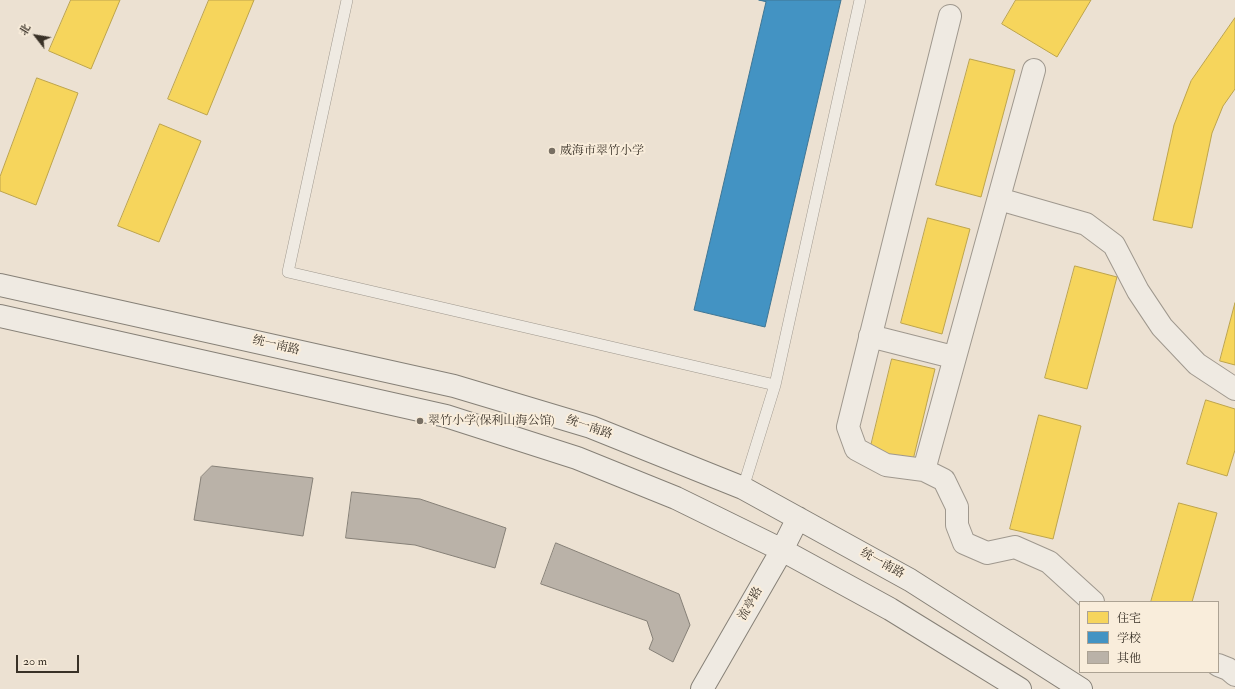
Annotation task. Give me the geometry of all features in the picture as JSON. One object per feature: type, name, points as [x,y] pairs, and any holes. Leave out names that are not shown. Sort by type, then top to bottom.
[{"type":"main road","points":[[950,16],[848,427],[856,449],[886,465],[924,470],[944,480],[957,507],[957,525],[964,543],[987,553],[1015,546],[1049,562],[1092,601]]},
{"type":"main road","points":[[924,470],[1034,70]]},
{"type":"main road","points":[[999,198],[1086,224],[1114,245],[1138,291],[1162,328],[1197,364],[1235,388]]},
{"type":"main road","name":"统一南路","points":[[0,285],[454,386],[592,427],[743,488],[910,580],[1081,689]]},
{"type":"main road","points":[[0,316],[446,416],[577,458],[676,498],[782,550],[890,609],[1020,689]]},
{"type":"main road","points":[[870,336],[949,356]]},
{"type":"main road","name":"流亭路","points":[[702,689],[782,550],[798,518]]},
{"type":"main road","points":[[1219,665],[1228,669],[1235,675]]},
{"type":"lane","points":[[347,0],[288,272],[775,385]]},
{"type":"lane","points":[[743,488],[775,385],[860,0]]},
{"type":"building: 住宅","points":[[71,0],[120,0],[91,69],[49,51]]},
{"type":"building: 住宅","points":[[209,0],[254,0],[207,115],[168,99]]},
{"type":"building: 住宅","points":[[1016,0],[1091,0],[1057,57],[1002,24]]},
{"type":"building: 住宅","points":[[1235,18],[1235,89],[1223,106],[1212,133],[1192,228],[1153,220],[1174,125],[1191,81]]},
{"type":"building: 住宅","points":[[970,59],[1015,70],[981,197],[936,185]]},
{"type":"building: 住宅","points":[[37,78],[78,93],[36,205],[0,191],[0,177]]},
{"type":"building: 住宅","points":[[160,124],[201,141],[159,242],[118,226]]},
{"type":"building: 住宅","points":[[928,218],[970,229],[942,334],[901,323]]},
{"type":"building: 住宅","points":[[1075,266],[1117,277],[1087,389],[1045,378]]},
{"type":"building: 住宅","points":[[1235,303],[1235,365],[1220,361]]},
{"type":"building: 住宅","points":[[892,359],[935,369],[913,460],[870,450]]},
{"type":"building: 住宅","points":[[1206,400],[1235,409],[1235,450],[1227,476],[1187,464]]},
{"type":"building: 住宅","points":[[1039,415],[1081,426],[1053,539],[1010,529]]},
{"type":"building: 住宅","points":[[1179,503],[1217,513],[1192,601],[1151,601]]},
{"type":"building: 学校","points":[[759,0],[841,0],[765,327],[694,310],[766,2]]},
{"type":"building: 其他","points":[[212,466],[313,478],[303,536],[194,520],[201,477]]},
{"type":"building: 其他","points":[[352,492],[420,499],[506,528],[495,568],[415,545],[346,538]]},
{"type":"building: 其他","points":[[556,543],[679,594],[690,625],[673,662],[649,649],[653,639],[647,621],[541,584]]},
{"type":"place","name":"威海市翠竹小学","points":[[552,151]]},
{"type":"place","name":"翠竹小学(保利山海公馆)","points":[[420,421]]}]
